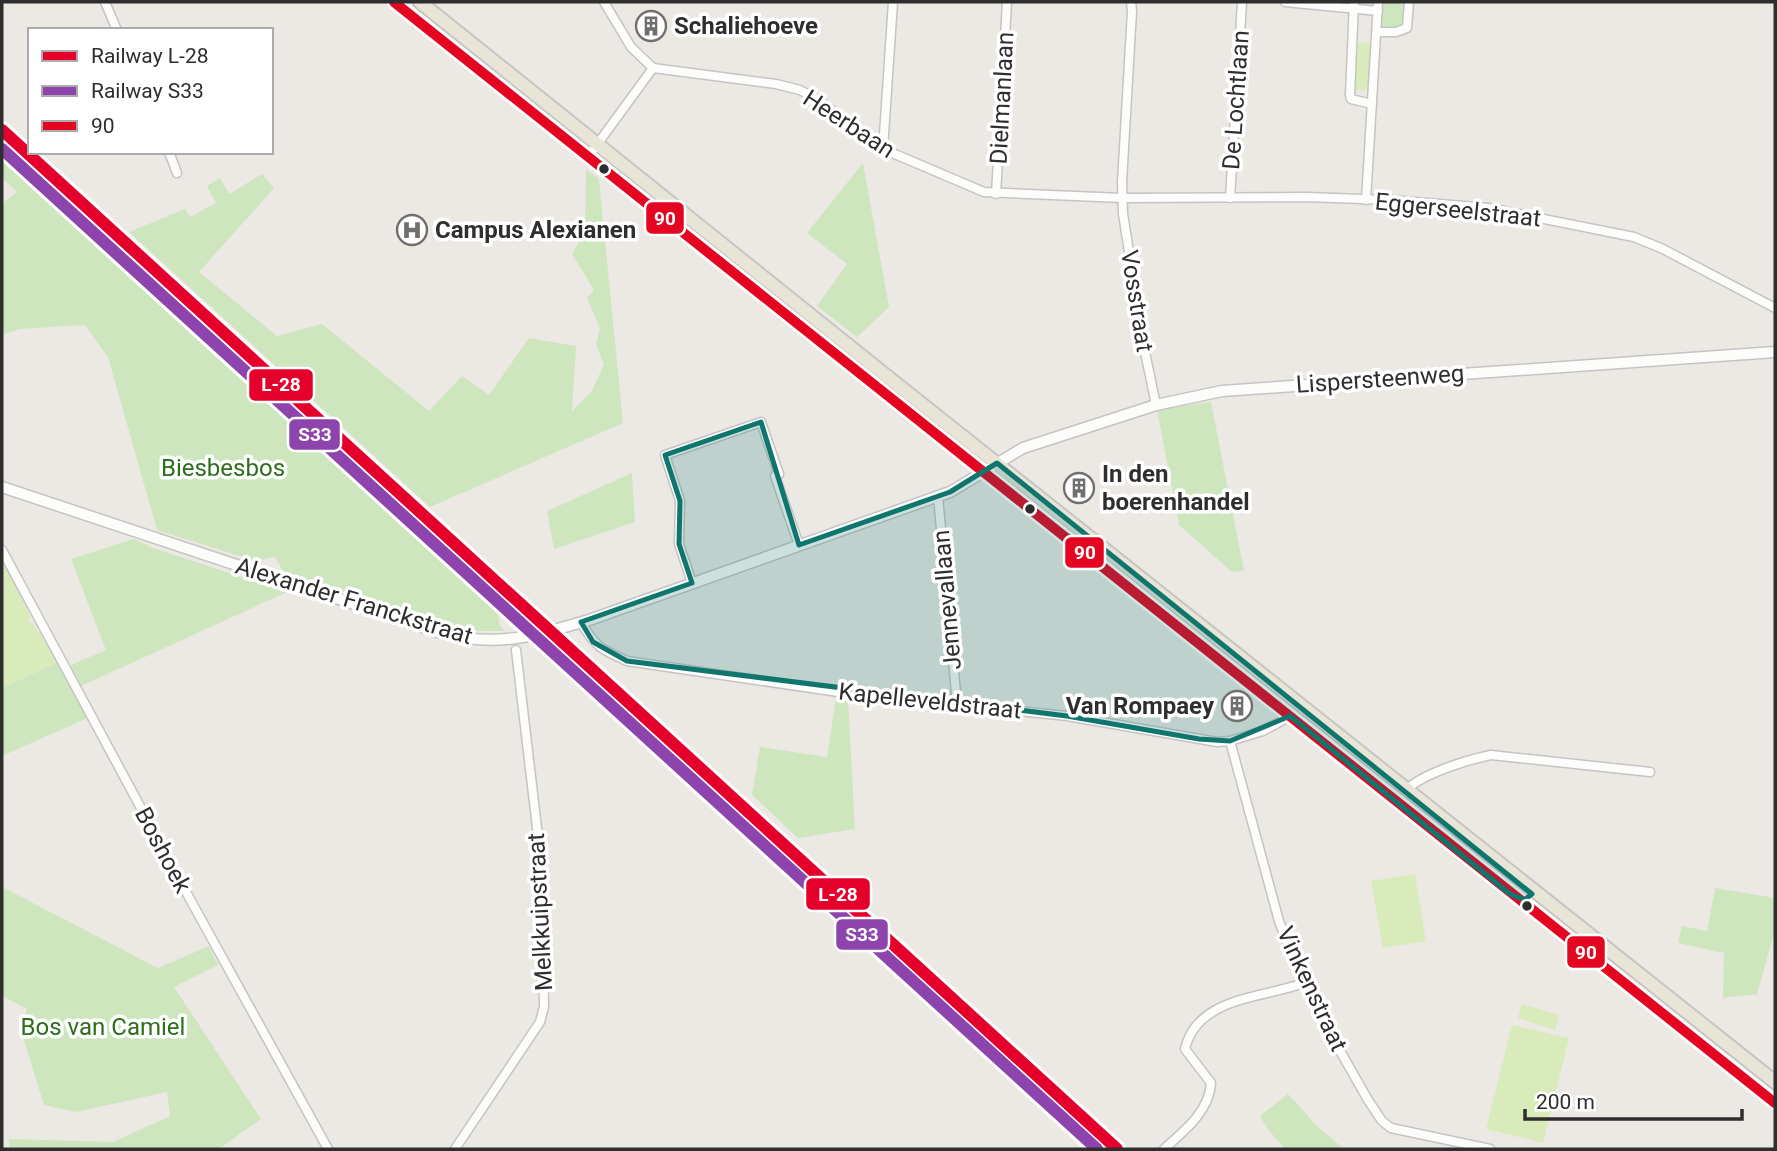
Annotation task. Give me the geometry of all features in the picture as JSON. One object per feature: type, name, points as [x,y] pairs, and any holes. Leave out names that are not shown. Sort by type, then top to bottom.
[{"type":"main road","points":[[394,2],[1775,1103]]},
{"type":"main road","points":[[420,2],[1775,1083]]},
{"type":"main road","points":[[1301,725],[1298,720],[1300,715],[1318,720]]},
{"type":"main road","points":[[1510,894],[1524,900],[1529,898],[1532,894],[1527,885]]},
{"type":"street","points":[[105,2],[116,28]]},
{"type":"street","points":[[587,157],[653,68],[631,47],[604,2]]},
{"type":"street","points":[[883,149],[893,2]]},
{"type":"street","name":"Dielmanlaan","points":[[996,194],[1007,2]]},
{"type":"street","name":"Vosstraat","points":[[1131,2],[1122,198],[1136,299],[1156,405]]},
{"type":"street","name":"De Lochtlaan","points":[[1230,198],[1242,2]]},
{"type":"street","points":[[1285,2],[1378,6],[1366,200]]},
{"type":"street","points":[[1377,33],[1408,28],[1409,2]]},
{"type":"street","points":[[1354,5],[1350,95],[1355,101],[1372,104]]},
{"type":"street","name":"Heerbaan","points":[[653,68],[776,84],[800,90],[817,99],[883,149],[984,192],[1122,198]]},
{"type":"street","points":[[170,154],[177,173]]},
{"type":"street","name":"Eggerseelstraat","points":[[1122,198],[1366,200],[1489,208],[1612,230],[1663,248],[1775,308]]},
{"type":"street","name":"Lispersteenweg","points":[[983,472],[1023,448],[1156,405],[1222,391],[1775,352]]},
{"type":"street","points":[[692,583],[679,544],[680,501],[665,455],[761,422],[779,474],[775,476],[799,545]]},
{"type":"street","name":"Alexander Franckstraat","points":[[2,487],[456,637],[472,640],[510,640],[551,632],[581,622],[950,492],[983,472]]},
{"type":"street","name":"Jennevallaan","points":[[938,496],[957,704]]},
{"type":"street","name":"Boshoek","points":[[2,550],[195,910],[328,1149]]},
{"type":"street","name":"Kapelleveldstraat","points":[[581,622],[593,642],[603,651],[627,661],[845,693],[1067,716],[1199,739],[1230,741],[1263,731],[1284,719],[1287,714]]},
{"type":"street","name":"Melkkuipstraat","points":[[455,1149],[540,1022],[544,1007],[542,870],[516,650]]},
{"type":"street","name":"Vinkenstraat","points":[[1230,741],[1279,921],[1304,983],[1382,1121],[1391,1128],[1490,1149]]},
{"type":"street","points":[[1406,790],[1415,781],[1491,755],[1650,772]]},
{"type":"street","points":[[1164,1149],[1194,1122],[1210,1091],[1209,1079],[1185,1049],[1193,1029],[1205,1017],[1231,1002],[1304,983]]},
{"type":"highlighted area","points":[[761,422],[799,545],[950,492],[997,463],[1532,894],[1524,900],[1510,894],[1290,716],[1230,741],[1199,739],[1067,716],[627,661],[593,642],[581,622],[692,583],[679,544],[680,501],[665,455]]},
{"type":"green space","points":[[1382,2],[1403,2],[1406,7],[1404,24],[1399,29],[1384,28],[1380,21]]},
{"type":"green space","points":[[1358,42],[1371,43],[1368,90],[1355,90]]},
{"type":"green space","name":"Biesbesbos","points":[[2,152],[498,614],[500,626],[505,631],[479,631],[441,625],[283,571],[275,557],[255,561],[157,530],[108,357],[85,325],[19,329],[2,335],[2,203],[17,192],[2,178]]},
{"type":"green space","points":[[863,163],[889,307],[857,337],[817,306],[847,264],[807,233]]},
{"type":"green space","points":[[586,169],[599,179],[623,423],[430,507],[129,232],[185,209],[190,217],[216,203],[207,186],[220,178],[229,194],[262,174],[274,188],[199,272],[277,336],[322,324],[429,411],[462,376],[489,395],[529,338],[576,346],[572,411],[591,392],[604,365],[596,344],[600,328],[587,298],[594,290],[572,254],[585,231]]},
{"type":"green space","points":[[1211,402],[1244,571],[1232,572],[1179,525],[1157,410]]},
{"type":"green space","points":[[632,473],[635,522],[554,549],[547,511]]},
{"type":"green space","points":[[134,539],[153,548],[287,592],[81,686],[71,665],[106,650],[71,559]]},
{"type":"green space","points":[[2,559],[30,616],[28,620],[58,662],[2,688]]},
{"type":"green space","points":[[58,662],[88,718],[2,756],[2,688]]},
{"type":"green space","points":[[836,698],[848,700],[855,829],[798,838],[752,795],[760,747],[827,757]]},
{"type":"green space","points":[[1415,874],[1426,941],[1383,948],[1371,881]]},
{"type":"green space","name":"Bos van Camiel","points":[[2,882],[4,888],[158,968],[209,946],[218,965],[174,987],[261,1119],[219,1149],[9,1149],[9,1139],[113,1142],[170,1116],[167,1092],[76,1112],[44,1105],[20,1027],[27,1009],[2,996]]},
{"type":"green space","points":[[1715,888],[1775,898],[1775,930],[1757,994],[1723,998],[1724,953],[1678,943],[1682,926],[1707,931]]},
{"type":"green space","points":[[1522,1004],[1559,1015],[1555,1030],[1518,1018]]},
{"type":"green space","points":[[1512,1025],[1569,1038],[1543,1143],[1486,1129]]},
{"type":"green space","points":[[1288,1094],[1316,1125],[1344,1149],[1285,1149],[1260,1116]]},
{"type":"rail line","name":"L-28","points":[[2,130],[28,154]]},
{"type":"rail line","name":"S33","points":[[2,149],[1097,1149]]},
{"type":"rail line","name":"L-28","points":[[28,154],[1117,1149]]},
{"type":"transit line","name":"90","points":[[394,2],[1775,1103]]},
{"type":"place","name":"Schaliehoeve","points":[[651,26]]},
{"type":"place","name":"Campus Alexianen","points":[[412,230]]},
{"type":"place","name":"In den boerenhandel","points":[[1079,488]]},
{"type":"place","name":"Van Rompaey","points":[[1237,706]]}]
